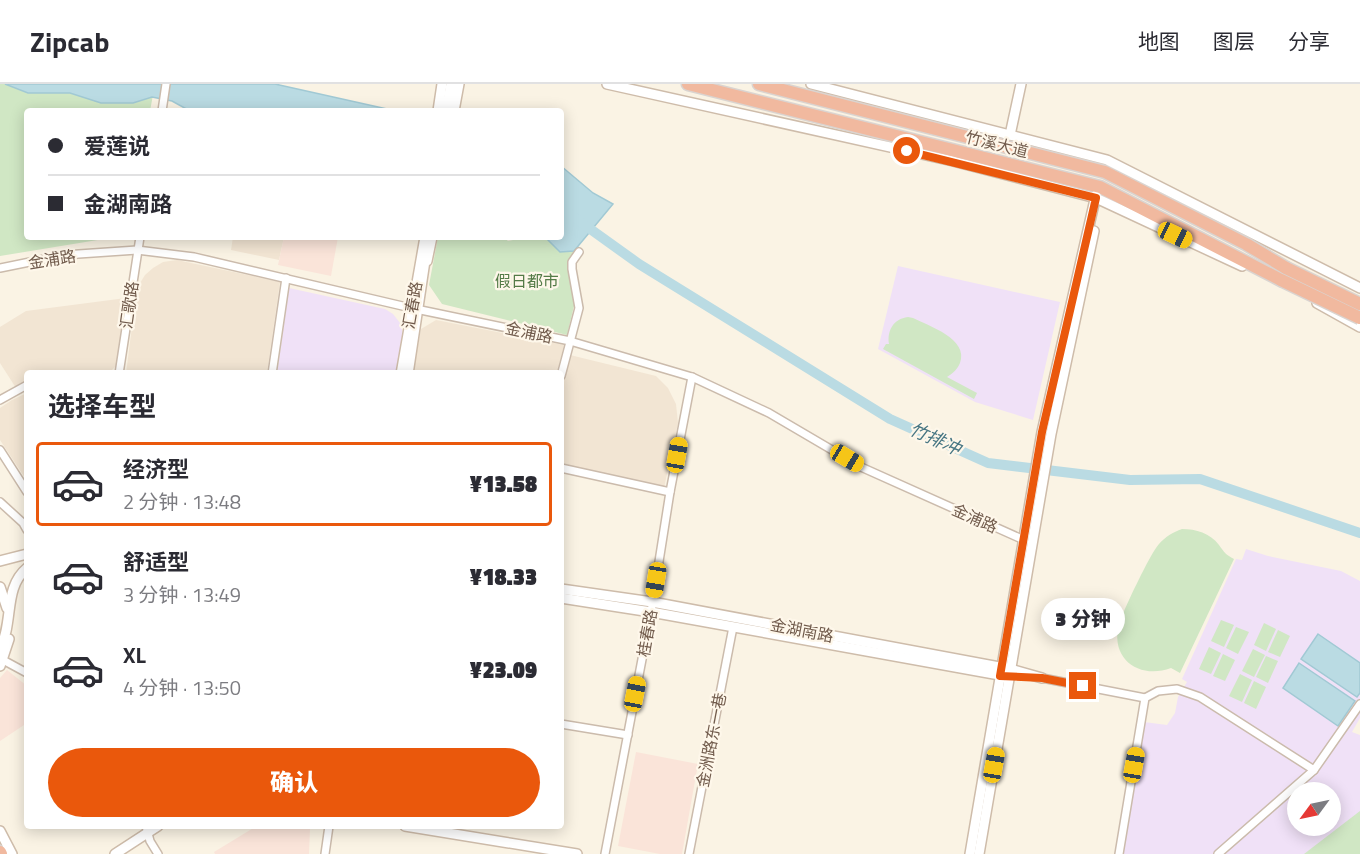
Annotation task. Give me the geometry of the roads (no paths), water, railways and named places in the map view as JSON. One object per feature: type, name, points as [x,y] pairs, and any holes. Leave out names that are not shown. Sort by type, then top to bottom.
[{"type":"highway","name":"竹溪大道","points":[[688,84],[743,96],[1099,193],[1285,278]]},
{"type":"highway","name":"竹溪大道","points":[[759,84],[1106,172],[1260,252],[1285,278]]},
{"type":"highway","points":[[1285,278],[1360,304]]},
{"type":"highway","points":[[1285,278],[1360,318]]},
{"type":"main road","points":[[441,84],[446,108]]},
{"type":"main road","points":[[446,108],[451,84]]},
{"type":"main road","points":[[447,108],[459,84]]},
{"type":"main road","points":[[607,84],[1099,193],[1285,278],[1360,327]]},
{"type":"main road","points":[[811,84],[1107,160],[1360,288]]},
{"type":"main road","points":[[1010,135],[1021,84]]},
{"type":"main road","points":[[970,854],[1047,433],[1099,193]]},
{"type":"main road","name":"汇春路","points":[[402,370],[423,265],[424,240]]},
{"type":"main road","points":[[423,265],[431,240]]},
{"type":"main road","points":[[1260,252],[1298,257]]},
{"type":"main road","name":"汇春路","points":[[408,370],[415,308]]},
{"type":"main road","points":[[979,854],[1024,540],[1032,516]]},
{"type":"main road","points":[[0,561],[24,555]]},
{"type":"main road","points":[[2,663],[10,634],[12,590],[24,571]]},
{"type":"main road","points":[[0,587],[10,618],[0,648]]},
{"type":"main road","name":"金湖南路","points":[[564,590],[1005,672]]},
{"type":"main road","name":"金湖南路","points":[[564,598],[652,607],[733,627],[1042,678]]},
{"type":"main road","points":[[115,854],[147,829]]},
{"type":"main road","points":[[423,829],[577,854]]},
{"type":"main road","points":[[0,831],[12,854]]},
{"type":"street","points":[[162,108],[166,84]]},
{"type":"street","name":"汇歌路","points":[[120,370],[139,240]]},
{"type":"street","name":"金浦路","points":[[0,268],[64,255],[137,250],[194,257],[570,341],[692,377],[769,413],[861,467],[1024,540]]},
{"type":"street","points":[[563,370],[579,308],[572,262],[579,252]]},
{"type":"street","points":[[273,370],[286,278]]},
{"type":"street","name":"桂春路","points":[[605,854],[652,607],[670,492],[692,377]]},
{"type":"street","points":[[0,400],[24,387]]},
{"type":"street","points":[[0,450],[24,487]]},
{"type":"street","points":[[564,469],[670,492]]},
{"type":"street","points":[[0,502],[24,525]]},
{"type":"street","name":"金洲路东一巷","points":[[689,854],[733,627]]},
{"type":"street","points":[[2,663],[24,672]]},
{"type":"street","name":"金湖南路","points":[[1042,678],[1146,699]]},
{"type":"street","points":[[1119,854],[1146,699],[1158,690],[1177,689],[1200,697],[1314,770]]},
{"type":"street","points":[[1218,854],[1314,770],[1360,704]]},
{"type":"street","points":[[564,724],[628,735]]},
{"type":"street","points":[[147,829],[150,841],[158,854]]},
{"type":"street","points":[[325,854],[329,829]]},
{"type":"street","points":[[471,837],[472,829]]},
{"type":"water","points":[[5,84],[275,84],[383,108],[185,108],[172,101],[152,97],[133,103],[101,103],[70,93],[28,93]]},
{"type":"water","points":[[564,169],[593,193],[613,204],[574,251],[560,252],[548,240],[564,240]]},
{"type":"water","points":[[1318,634],[1360,663],[1360,693],[1357,697],[1301,659]]},
{"type":"water","points":[[1299,663],[1355,701],[1338,726],[1283,688]]},
{"type":"waterway","name":"竹排冲","points":[[564,210],[639,264],[890,419],[988,463],[1130,480],[1200,479],[1360,533]]},
{"type":"park label","name":"假日都市","points":[[527,281]]}]
